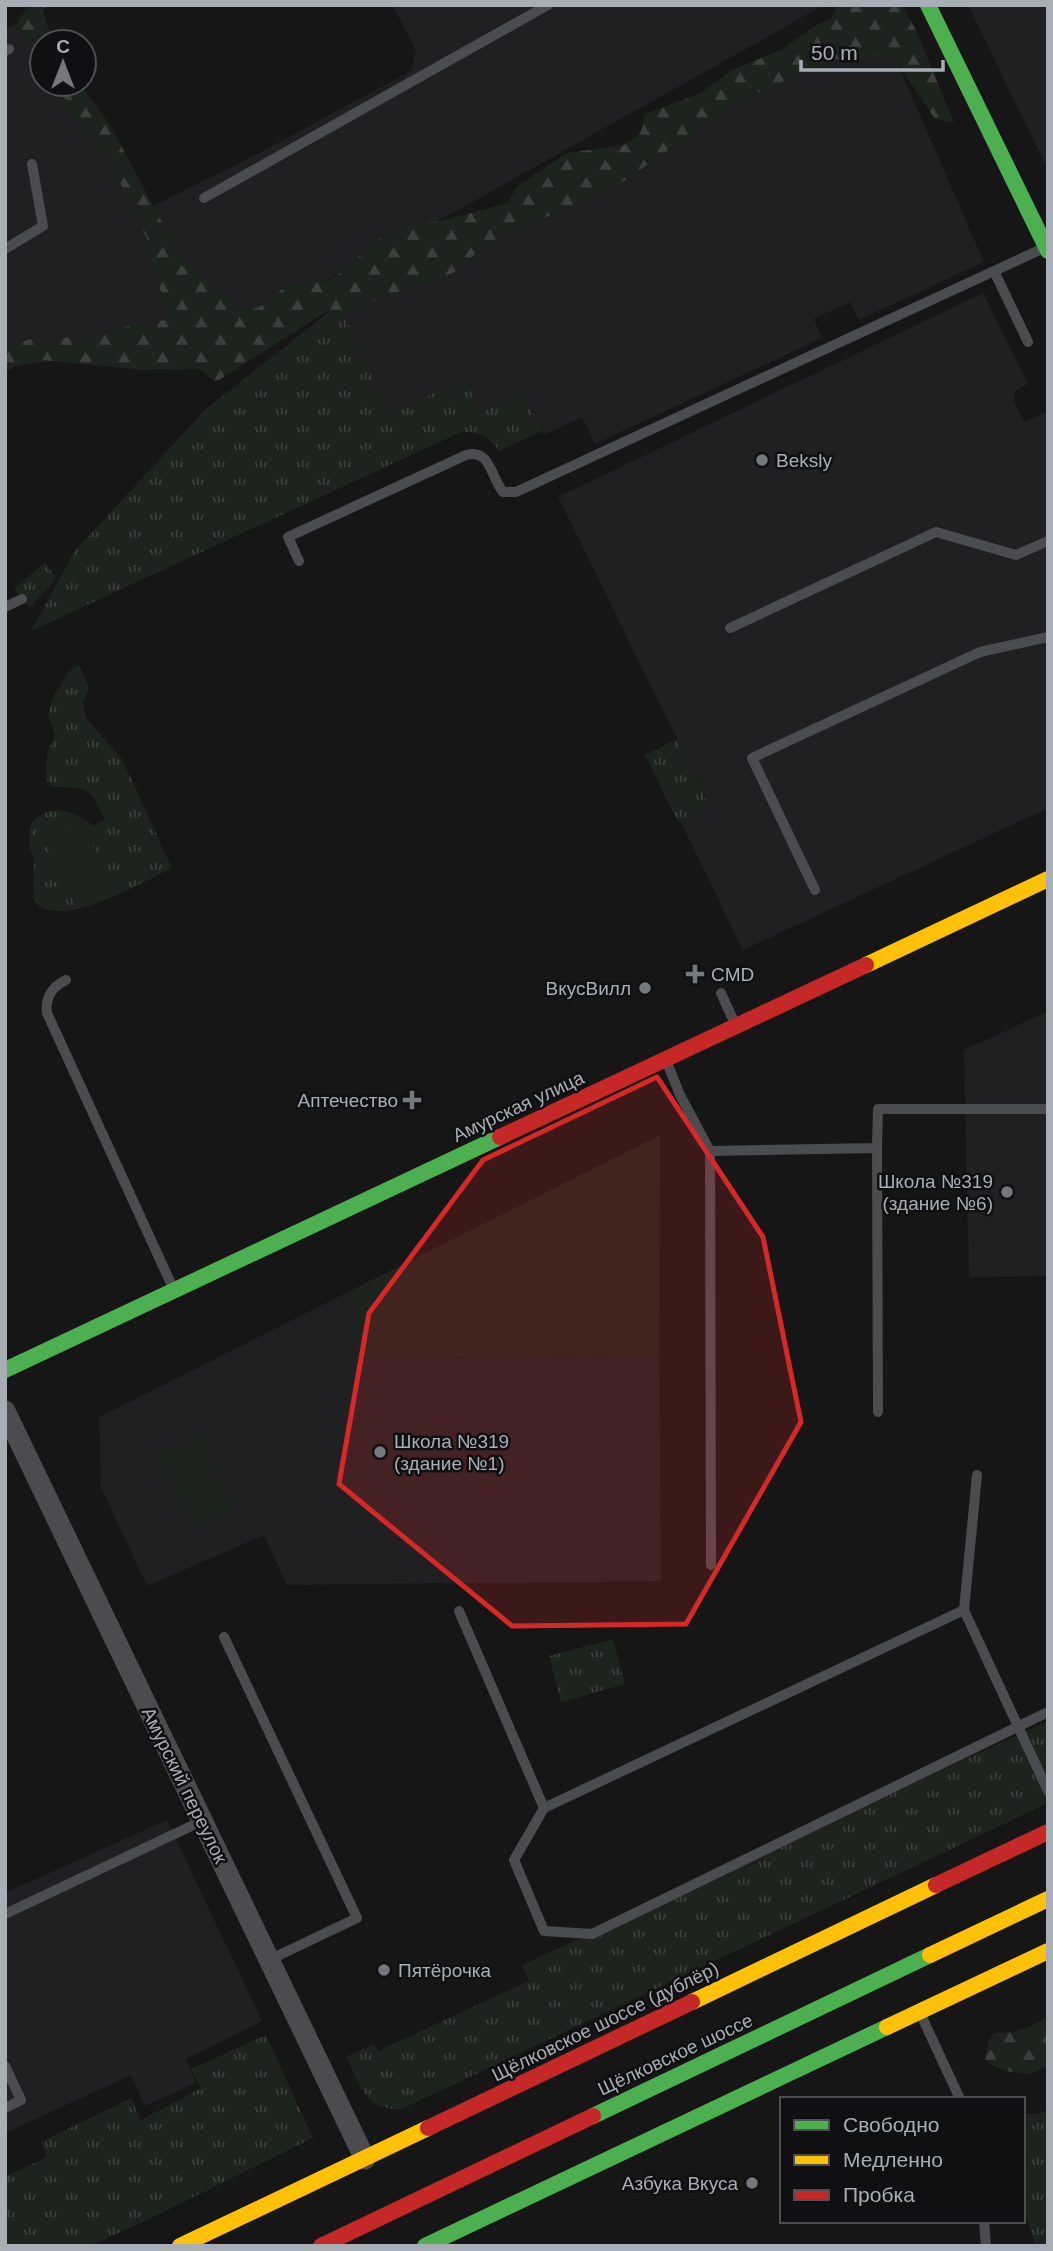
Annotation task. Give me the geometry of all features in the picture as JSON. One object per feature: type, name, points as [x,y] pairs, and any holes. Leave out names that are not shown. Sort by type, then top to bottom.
[{"type":"street","points":[[928,5],[1047,249]]},
{"type":"street","name":"Амурская улица","points":[[5,1370],[1048,879]]},
{"type":"street","name":"Амурский переулок","points":[[5,1411],[365,2160]]},
{"type":"street","name":"Щёлковское шоссе (дублёр)","points":[[180,2246],[1048,1832]]},
{"type":"street","name":"Щёлковское шоссе","points":[[321,2246],[1048,1899]]},
{"type":"street","points":[[425,2246],[1048,1951]]},
{"type":"street","points":[[303,2246],[378,2218]]},
{"type":"lane","points":[[204,198],[548,5]]},
{"type":"lane","points":[[5,249],[43,226],[32,164]]},
{"type":"lane","points":[[299,561],[288,537],[466,454],[481,455],[503,492],[516,492],[1047,249]]},
{"type":"lane","points":[[994,271],[1028,342]]},
{"type":"lane","points":[[730,628],[936,532],[1016,555],[1048,541]]},
{"type":"lane","points":[[5,607],[22,599]]},
{"type":"lane","points":[[815,890],[752,758],[980,652],[1048,637]]},
{"type":"lane","points":[[66,981],[53,988],[50,993],[47,1013],[175,1290]]},
{"type":"lane","points":[[721,993],[736,1026]]},
{"type":"lane","points":[[666,1060],[680,1095],[710,1151],[711,1565]]},
{"type":"lane","points":[[878,1412],[878,1110],[1048,1109]]},
{"type":"lane","points":[[710,1151],[877,1148]]},
{"type":"lane","points":[[977,1475],[964,1610],[1048,1791]]},
{"type":"lane","points":[[964,1610],[544,1808],[514,1860],[544,1931],[592,1934],[1048,1712]]},
{"type":"lane","points":[[459,1611],[544,1808]]},
{"type":"lane","points":[[224,1637],[357,1918],[269,1960]]},
{"type":"lane","points":[[5,1914],[202,1821]]},
{"type":"lane","points":[[920,2012],[959,2097]]},
{"type":"lane","points":[[5,2066],[21,2100],[5,2108]]},
{"type":"lane","points":[[984,2223],[986,2246]]},
{"type":"highlighted area","points":[[657,1077],[763,1237],[801,1422],[686,1624],[512,1626],[339,1484],[369,1313],[483,1160]]},
{"type":"shaded area","points":[[392,5],[824,5],[460,209],[213,341],[5,367],[5,30],[31,16],[36,28],[28,28],[28,98],[77,98],[141,212],[242,162],[411,71],[416,50]]},
{"type":"shaded area","points":[[968,5],[1048,5],[1048,170]]},
{"type":"shaded area","points":[[875,12],[984,262],[859,320],[850,302],[814,319],[822,338],[595,444],[582,417],[544,435],[524,393],[481,413],[465,379],[390,413],[339,304]]},
{"type":"shaded area","points":[[983,293],[1028,384],[1015,391],[1014,402],[1024,422],[1048,411],[1048,808],[743,950],[680,821],[710,806],[558,497]]},
{"type":"shaded area","name":"Школа №319 (здание №6)","points":[[1048,1011],[1048,1276],[969,1277],[964,1050]]},
{"type":"shaded area","name":"Школа №319 (здание №1)","points":[[356,1288],[356,1358],[659,1356],[661,1581],[287,1585],[264,1535],[147,1586],[101,1487],[99,1417]]},
{"type":"shaded area","points":[[167,1820],[262,2021],[186,2059],[196,2083],[145,2106],[131,2075],[5,2133],[5,1893]]},
{"type":"green space","points":[[32,5],[51,5],[42,9],[48,28],[28,28],[28,41],[17,27],[20,17]]},
{"type":"green space","points":[[838,5],[902,5],[917,32],[954,123],[935,119],[891,53],[853,60],[833,59],[737,102],[618,185],[488,243],[455,272],[350,310],[327,311],[216,382],[199,369],[140,370],[43,360],[18,365],[5,372],[5,347],[37,337],[91,338],[137,323],[168,320],[171,311],[154,277],[147,239],[130,201],[104,153],[71,112],[64,98],[90,98],[110,125],[182,259],[239,309],[258,308],[289,284],[327,281],[344,271],[372,243],[405,225],[442,221],[507,203],[518,186],[567,153],[624,145],[640,134],[645,114],[699,94],[730,71],[783,49],[814,26],[831,19]]},
{"type":"green space","points":[[339,304],[390,413],[465,379],[481,413],[524,393],[542,431],[499,451],[483,436],[473,432],[461,432],[31,631],[74,552],[206,409]]},
{"type":"green space","points":[[45,562],[56,578],[30,608],[14,589]]},
{"type":"green space","points":[[79,665],[89,687],[83,703],[86,718],[122,759],[171,866],[168,870],[103,901],[67,911],[51,911],[38,906],[33,897],[34,860],[29,844],[31,824],[38,817],[53,811],[78,816],[93,826],[105,820],[92,795],[82,789],[54,787],[47,781],[47,755],[55,734],[48,715],[54,694],[69,672]]},
{"type":"green space","points":[[677,739],[710,807],[678,822],[645,755]]},
{"type":"green space","points":[[82,823],[112,888],[75,905],[45,840]]},
{"type":"green space","points":[[660,1135],[659,1356],[355,1358],[356,1288]]},
{"type":"green space","points":[[199,1434],[234,1507],[193,1526],[159,1453]]},
{"type":"green space","points":[[613,1639],[625,1684],[561,1702],[549,1656]]},
{"type":"green space","points":[[1048,1721],[1048,1803],[402,2109],[380,2106],[366,2095],[361,2087],[346,2057],[374,2044],[378,2051],[529,1981],[522,1965]]},
{"type":"green space","points":[[1048,2016],[1048,2066],[1031,2073],[1019,2073],[1000,2069],[985,2060],[988,2041],[994,2033],[1022,2029]]},
{"type":"green space","points":[[266,2035],[313,2138],[89,2246],[5,2246],[5,2177],[47,2157],[41,2142],[131,2098],[141,2120],[201,2088],[191,2069]]},
{"type":"green space","points":[[1048,2109],[1048,2246],[1036,2246],[1025,2213],[1025,2114],[1041,2113]]},
{"type":"traffic: fast","points":[[928,5],[1048,251]]},
{"type":"traffic: fast","points":[[5,1370],[500,1137]]},
{"type":"traffic: fast","points":[[593,2116],[930,1955]]},
{"type":"traffic: fast","points":[[425,2246],[887,2027]]},
{"type":"traffic: slow","points":[[866,965],[1048,879]]},
{"type":"traffic: slow","points":[[692,2002],[936,1885]]},
{"type":"traffic: slow","points":[[930,1955],[1048,1899]]},
{"type":"traffic: slow","points":[[887,2027],[1048,1951]]},
{"type":"traffic: slow","points":[[180,2246],[428,2128]]},
{"type":"traffic: jam","points":[[500,1137],[866,965]]},
{"type":"traffic: jam","points":[[936,1885],[1048,1832]]},
{"type":"traffic: jam","points":[[428,2128],[692,2002]]},
{"type":"traffic: jam","points":[[321,2246],[593,2116]]},
{"type":"place","name":"Beksly","points":[[762,460]]},
{"type":"place","name":"CMD","points":[[695,974]]},
{"type":"place","name":"ВкусВилл","points":[[645,988]]},
{"type":"place","name":"Аптечество","points":[[412,1100]]},
{"type":"place","name":"Школа №319 (здание №6)","points":[[1007,1192]]},
{"type":"place","name":"Школа №319 (здание №1)","points":[[380,1452]]},
{"type":"place","name":"Пятёрочка","points":[[384,1970]]},
{"type":"place","name":"Азбука Вкуса","points":[[752,2183]]}]
